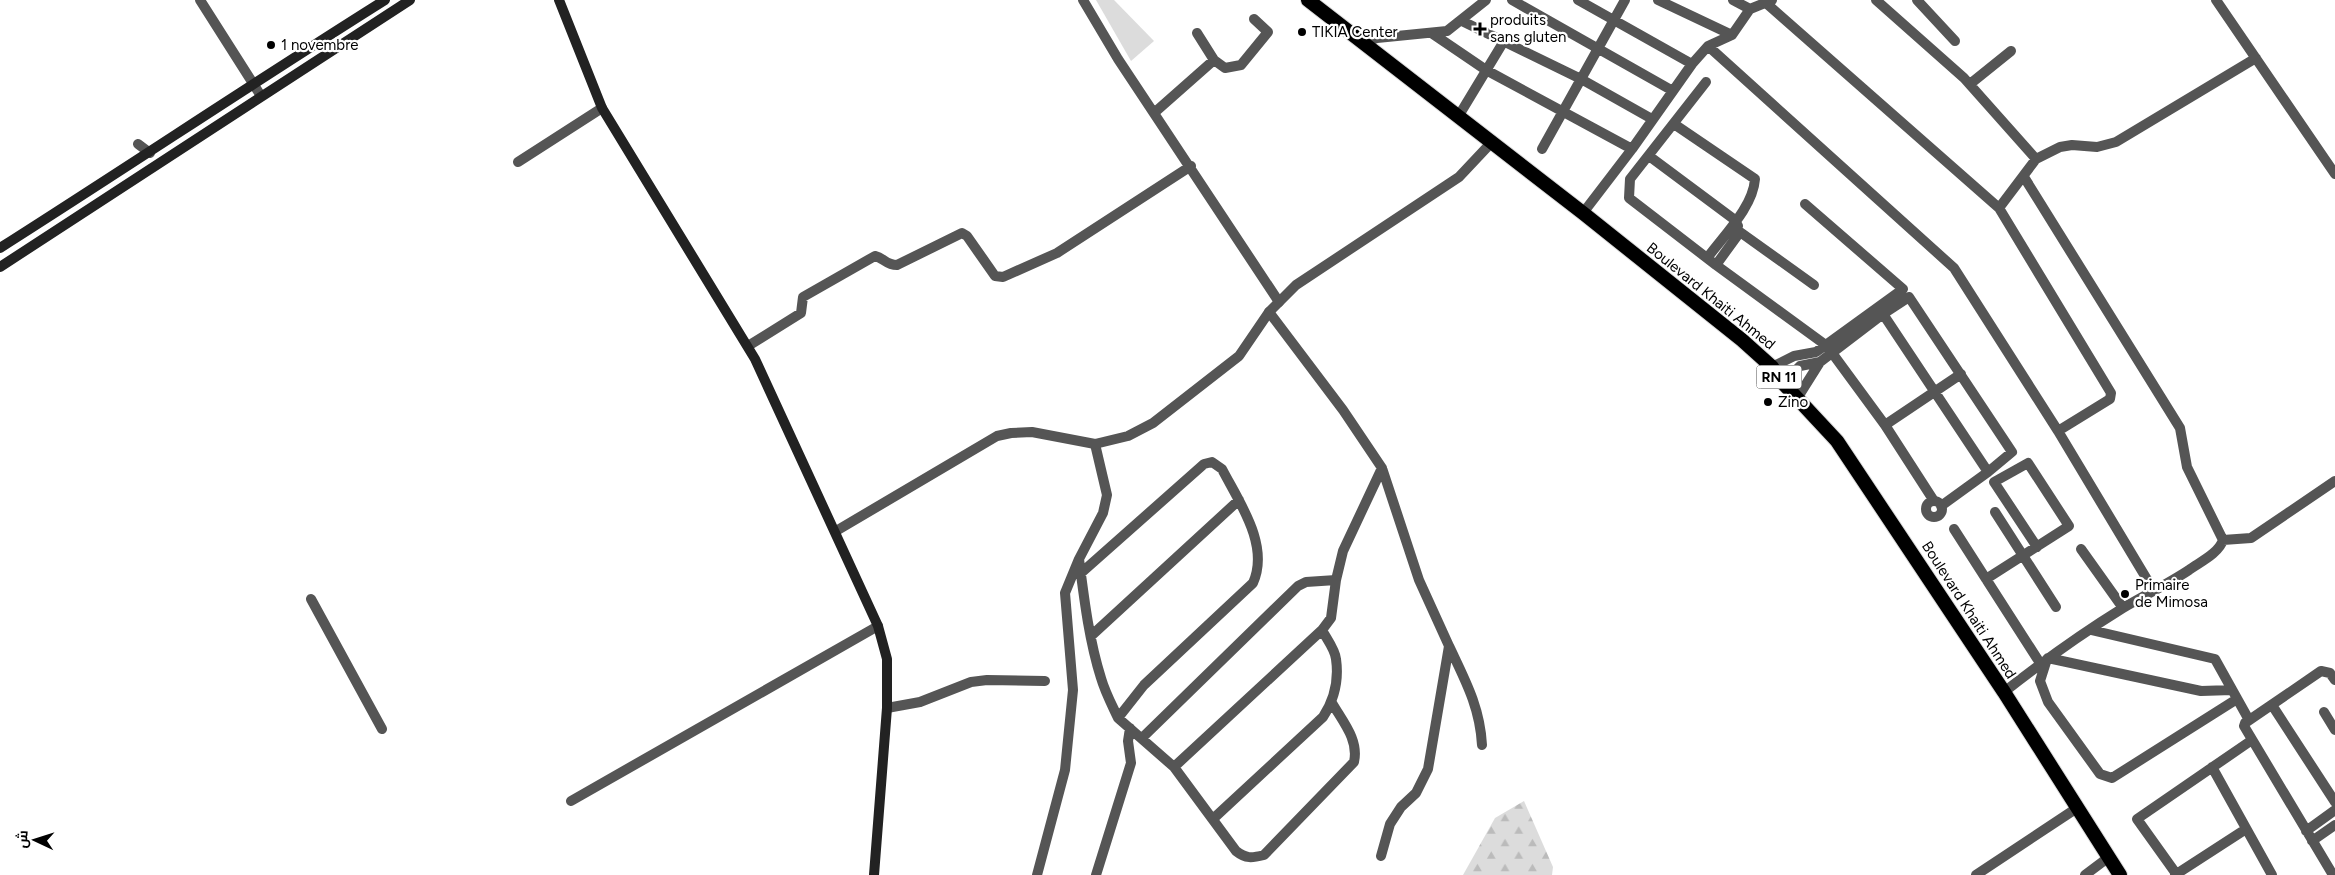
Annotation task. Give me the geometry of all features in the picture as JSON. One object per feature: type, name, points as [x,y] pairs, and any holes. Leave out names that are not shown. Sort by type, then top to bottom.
[{"type":"highway","name":"Boulevard Khaiti Ahmed","points":[[1308,0],[1583,213],[1742,340],[1772,367],[1783,383],[1837,441],[2004,692],[2120,875]]},
{"type":"main road","points":[[0,248],[208,115],[252,83],[385,0]]},
{"type":"main road","points":[[0,267],[410,0]]},
{"type":"main road","points":[[558,0],[602,108],[748,346],[836,531],[878,626],[887,659],[887,708],[874,875]]},
{"type":"street","points":[[200,0],[261,96]]},
{"type":"street","points":[[1083,0],[1154,113],[1191,166],[1279,302]]},
{"type":"street","points":[[1364,42],[1377,38],[1433,34],[1447,31],[1462,21],[1486,0]]},
{"type":"street","points":[[1512,0],[1673,91]]},
{"type":"street","points":[[1578,0],[1616,19],[1692,64]]},
{"type":"street","points":[[1542,149],[1625,0]]},
{"type":"street","points":[[1658,0],[1732,35]]},
{"type":"street","points":[[1733,0],[1750,9]]},
{"type":"street","points":[[1876,0],[1970,84],[2036,159]]},
{"type":"street","points":[[1917,0],[1955,41]]},
{"type":"street","points":[[2216,0],[2331,162],[2335,174]]},
{"type":"street","points":[[1583,213],[1632,149],[1692,64],[1708,46],[1732,35],[1750,9],[1769,1],[1999,208],[2111,393],[2110,399],[2058,431]]},
{"type":"street","points":[[1197,33],[1214,60],[1225,68],[1241,65],[1268,32],[1254,19]]},
{"type":"street","points":[[1462,21],[1581,79],[1652,119]]},
{"type":"street","points":[[1433,34],[1486,70],[1632,149]]},
{"type":"street","points":[[1458,117],[1504,41]]},
{"type":"street","points":[[1708,46],[1954,268],[2058,431],[2154,591]]},
{"type":"street","points":[[1970,84],[2011,50]]},
{"type":"street","points":[[1999,208],[2036,159],[2060,147],[2072,145],[2097,147],[2116,142],[2256,58]]},
{"type":"street","points":[[1154,113],[1214,60]]},
{"type":"street","points":[[1706,82],[1630,179],[1629,198],[1830,349],[1885,425],[1938,504],[1988,472],[2012,452],[1909,297],[1883,314],[1830,349],[1818,357],[1800,366],[1783,383]]},
{"type":"street","points":[[518,162],[602,108]]},
{"type":"street","points":[[1674,124],[1755,179],[1754,192],[1708,257]]},
{"type":"street","points":[[836,531],[997,436],[1032,432],[1095,444],[1128,436],[1153,423],[1239,356],[1269,312],[1296,285],[1459,178],[1491,143]]},
{"type":"street","points":[[138,144],[150,152]]},
{"type":"street","points":[[1649,156],[1735,220],[1740,232],[1814,285]]},
{"type":"street","points":[[748,346],[801,312],[803,297],[875,256],[880,257],[885,263],[897,265],[962,233],[967,236],[995,276],[1004,277],[1057,253],[1191,166]]},
{"type":"street","points":[[2004,692],[2045,660],[2122,608],[2169,584],[2221,547],[2223,540],[2187,466],[2180,428],[2024,177]]},
{"type":"street","points":[[1805,204],[1903,289],[1830,349]]},
{"type":"street","points":[[1716,265],[1740,232]]},
{"type":"street","points":[[1269,312],[1343,410],[1382,468],[1418,580],[1473,696],[1481,726],[1482,745]]},
{"type":"street","points":[[1883,314],[1988,472]]},
{"type":"street","points":[[1772,367],[1794,356],[1818,357]]},
{"type":"street","points":[[1798,397],[1818,357]]},
{"type":"street","points":[[1885,425],[1961,374]]},
{"type":"street","points":[[1036,875],[1066,770],[1073,690],[1065,593],[1103,513],[1107,495],[1095,444]]},
{"type":"street","points":[[1081,573],[1204,464],[1212,462],[1218,464],[1239,500],[1257,543],[1258,572],[1253,583],[1144,685],[1118,718]]},
{"type":"street","points":[[1986,580],[2069,526],[2028,463],[1994,482],[2036,547]]},
{"type":"street","points":[[1174,767],[1322,630],[1331,618],[1336,580],[1343,551],[1382,468]]},
{"type":"street","points":[[2223,540],[2250,538],[2335,481]]},
{"type":"street","points":[[1091,636],[1239,500]]},
{"type":"street","points":[[1995,512],[2056,607]]},
{"type":"street","points":[[1954,529],[1986,580],[2045,660],[2201,691],[2234,695]]},
{"type":"street","points":[[2081,549],[2122,608]]},
{"type":"street","points":[[1080,559],[1091,636],[1101,679],[1118,718],[1174,767],[1214,818],[1236,850],[1244,857],[1252,858],[1264,855],[1354,762],[1355,743],[1332,703]]},
{"type":"street","points":[[1142,738],[1298,586],[1306,582],[1336,580]]},
{"type":"street","points":[[310,599],[382,729]]},
{"type":"street","points":[[571,801],[878,626]]},
{"type":"street","points":[[1214,818],[1323,717],[1332,703],[1336,684],[1336,657],[1322,630]]},
{"type":"street","points":[[2091,630],[2215,659],[2249,720]]},
{"type":"street","points":[[1381,856],[1390,824],[1401,807],[1416,793],[1428,769],[1449,646]]},
{"type":"street","points":[[2045,660],[2040,681],[2048,702],[2100,774],[2112,778],[2234,695]]},
{"type":"street","points":[[2333,875],[2245,728],[2245,723],[2321,671],[2330,673],[2335,680]]},
{"type":"street","points":[[887,708],[920,702],[971,682],[1046,681]]},
{"type":"street","points":[[2272,705],[2335,802]]},
{"type":"street","points":[[2324,712],[2335,730]]},
{"type":"street","points":[[1096,875],[1131,763],[1128,741],[1130,728]]},
{"type":"street","points":[[2246,829],[2176,875],[2137,818],[2252,740]]},
{"type":"street","points":[[2212,767],[2272,875]]},
{"type":"street","points":[[1976,875],[2077,808]]},
{"type":"street","points":[[2306,831],[2335,810]]},
{"type":"street","points":[[2312,841],[2335,825]]},
{"type":"street","points":[[2085,875],[2109,857]]},
{"type":"green space","points":[[1096,0],[1114,0],[1154,41],[1131,61]]},
{"type":"green space","points":[[1524,801],[1553,867],[1552,875],[1463,875],[1495,818]]},
{"type":"place","name":"produits sans gluten","points":[[1480,29]]},
{"type":"place","name":"TIKIA Center","points":[[1302,32]]},
{"type":"place","name":"1 novembre","points":[[271,45]]},
{"type":"place","name":"Zino","points":[[1768,402]]},
{"type":"place","name":"Primaire de Mimosa","points":[[2125,594]]}]
